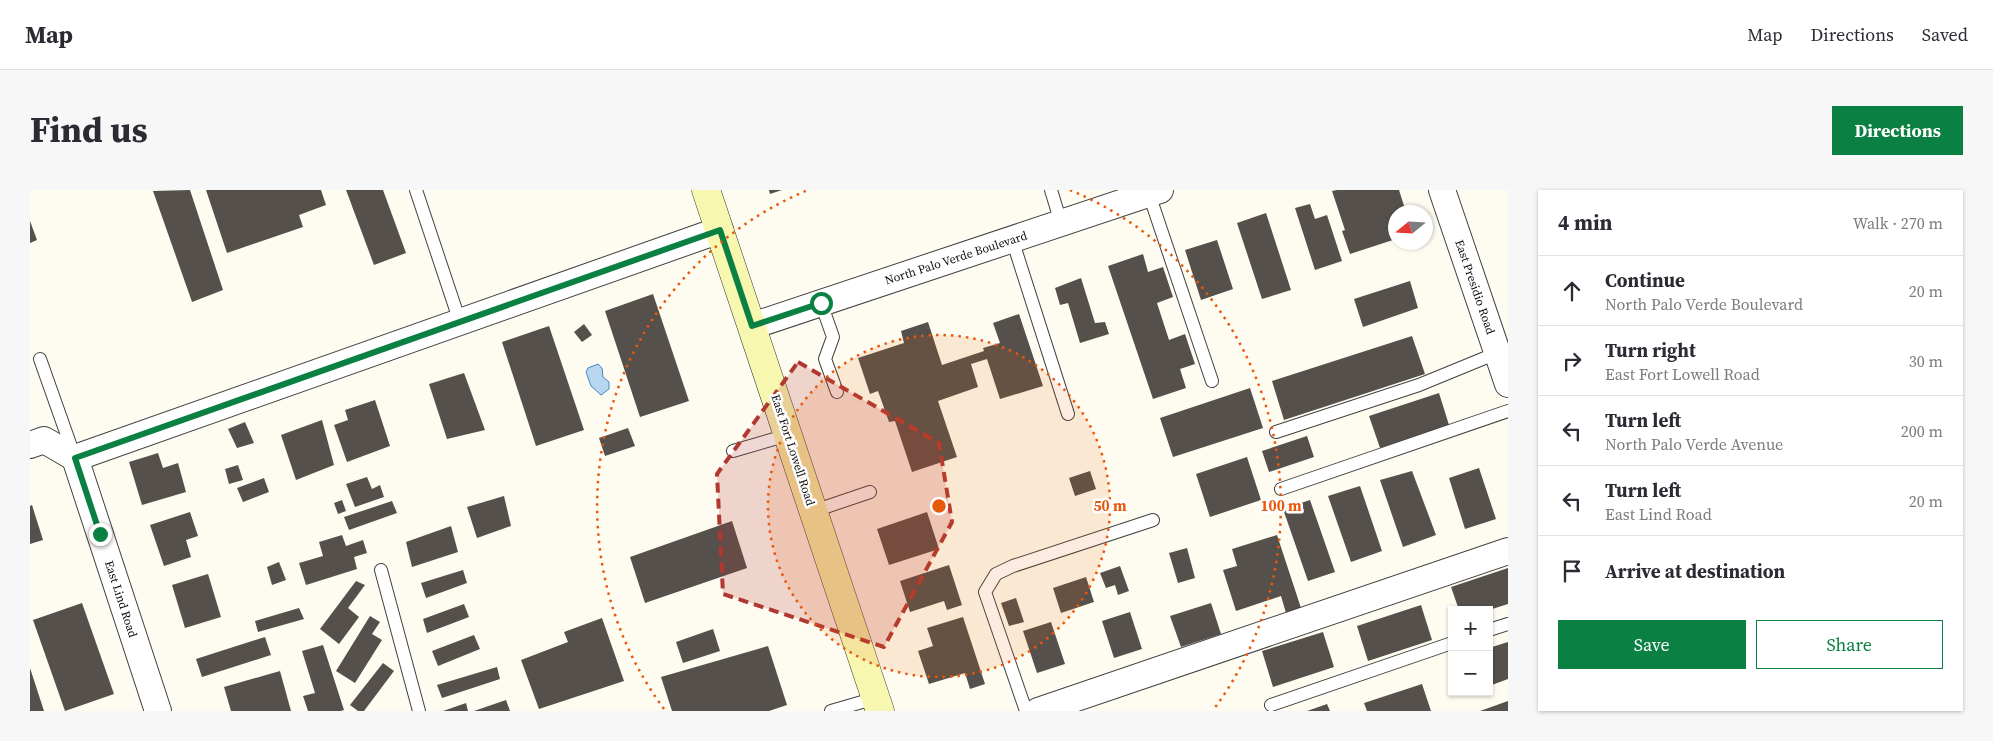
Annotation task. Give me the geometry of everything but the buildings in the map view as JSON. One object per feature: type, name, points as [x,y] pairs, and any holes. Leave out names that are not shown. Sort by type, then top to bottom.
[{"type":"main road","name":"East Fort Lowell Road","points":[[706,190],[878,705]]},
{"type":"street","name":"East Presidio Road","points":[[1442,190],[1508,384]]},
{"type":"street","name":"North Palo Verde Boulevard","points":[[752,326],[1155,192]]},
{"type":"street","points":[[30,445],[44,440],[75,458],[720,230]]},
{"type":"street","name":"East Lind Road","points":[[75,458],[158,711]]},
{"type":"street","points":[[1038,711],[1508,551]]},
{"type":"lane","points":[[416,190],[460,322]]},
{"type":"lane","points":[[1051,190],[1061,223]]},
{"type":"lane","points":[[1155,192],[1212,380]]},
{"type":"lane","points":[[1012,239],[1068,414]]},
{"type":"lane","points":[[821,303],[833,337],[825,359],[836,392]]},
{"type":"lane","points":[[1276,432],[1419,385],[1497,353]]},
{"type":"lane","points":[[40,360],[75,458]]},
{"type":"lane","points":[[1281,489],[1508,412]]},
{"type":"lane","points":[[733,451],[788,435]]},
{"type":"lane","points":[[814,511],[870,492]]},
{"type":"lane","points":[[1026,711],[985,592],[996,574],[1013,566],[1153,520]]},
{"type":"lane","points":[[380,570],[419,711]]},
{"type":"lane","points":[[1493,629],[1508,624]]},
{"type":"lane","points":[[1271,705],[1448,644]]},
{"type":"lane","points":[[831,711],[878,705]]},
{"type":"highlighted area","points":[[798,362],[939,443],[952,522],[884,647],[723,594],[717,474]]},
{"type":"water","points":[[598,364],[602,368],[603,377],[609,382],[609,389],[601,395],[591,386],[586,372],[588,368]]},
{"type":"route","points":[[100,534],[75,458],[720,230],[752,326],[821,303]]}]
